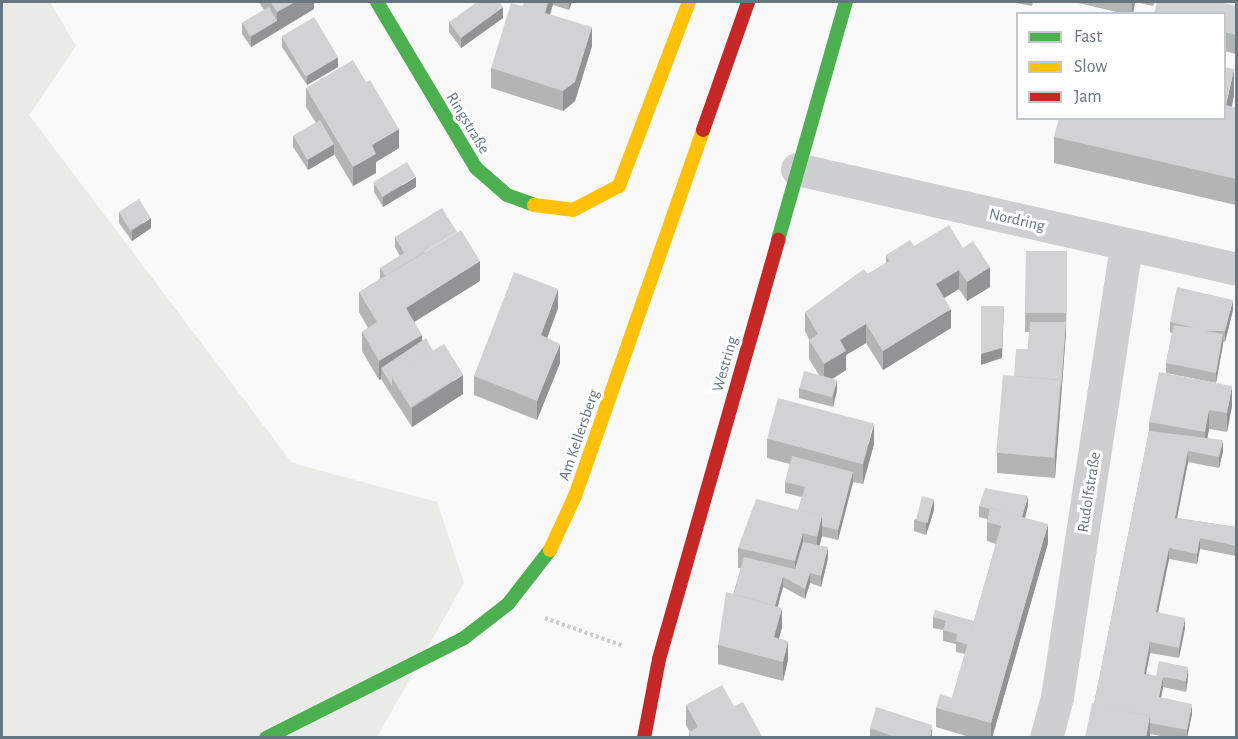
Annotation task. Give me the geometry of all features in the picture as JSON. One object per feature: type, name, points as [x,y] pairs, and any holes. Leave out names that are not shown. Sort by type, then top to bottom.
[{"type":"street","name":"Ringstraße","points":[[377,2],[476,168],[507,195],[549,211],[573,210],[619,186],[688,2]]},
{"type":"street","name":"Am Kellersberg","points":[[266,738],[464,638],[508,604],[551,549],[575,496],[748,2]]},
{"type":"street","name":"Westring","points":[[644,738],[659,659],[846,2]]},
{"type":"street","name":"Nordring","points":[[797,169],[1236,269]]},
{"type":"street","name":"Rudolfstraße","points":[[1046,738],[1057,697],[1126,245]]},
{"type":"path","points":[[508,604],[659,659]]},
{"type":"shaded area","points":[[2,2],[50,2],[76,46],[29,115],[292,463],[437,502],[464,583],[377,737],[2,737]]},
{"type":"building","points":[[271,2],[295,2],[277,12]]},
{"type":"building","points":[[477,2],[499,2],[503,7],[461,38],[449,22]]},
{"type":"building","points":[[525,2],[548,2],[545,13],[592,27],[575,82],[563,91],[491,68],[511,3],[523,6]]},
{"type":"building","points":[[1157,2],[1220,2],[1236,6],[1236,35],[1226,32],[1226,12],[1154,12]]},
{"type":"building","points":[[269,7],[277,21],[250,36],[242,22]]},
{"type":"building","points":[[314,17],[338,57],[306,77],[281,37]]},
{"type":"building","points":[[353,60],[366,82],[370,80],[399,129],[372,145],[376,154],[353,167],[306,88]]},
{"type":"building","points":[[1226,67],[1234,69],[1226,105]]},
{"type":"building","points":[[1226,105],[1236,108],[1236,179],[1054,137],[1058,120],[1226,120]]},
{"type":"building","points":[[320,120],[334,144],[307,160],[293,136]]},
{"type":"building","points":[[407,162],[416,177],[382,197],[374,182]]},
{"type":"building","points":[[139,199],[151,218],[130,230],[119,212]]},
{"type":"building","points":[[442,208],[457,232],[385,276],[380,268],[404,253],[395,237]]},
{"type":"building","points":[[949,225],[963,248],[973,241],[990,267],[967,282],[959,270],[936,284],[951,309],[883,351],[866,324],[840,340],[846,351],[824,364],[809,340],[818,334],[805,312],[864,269],[868,274],[889,261],[886,255],[910,240],[914,246]]},
{"type":"building","points":[[461,230],[480,261],[406,308],[422,335],[379,361],[362,332],[377,322],[359,292]]},
{"type":"building","points":[[1026,251],[1067,251],[1067,313],[1026,313]]},
{"type":"building","points":[[514,272],[558,289],[541,335],[560,344],[537,401],[474,376]]},
{"type":"building","points":[[1177,287],[1233,300],[1225,331],[1205,331],[1223,334],[1216,373],[1166,363],[1174,325],[1195,328],[1170,322]]},
{"type":"building","points":[[981,306],[1004,306],[1002,348],[981,354]]},
{"type":"building","points":[[1030,322],[1066,322],[1061,388],[1061,380],[1014,376],[1016,349],[1028,349]]},
{"type":"building","points":[[426,338],[433,351],[392,377],[392,386],[381,368]]},
{"type":"building","points":[[444,344],[463,375],[410,407],[391,377]]},
{"type":"building","points":[[804,371],[837,380],[832,397],[799,388]]},
{"type":"building","points":[[1159,372],[1232,386],[1227,413],[1209,410],[1205,432],[1149,422]]},
{"type":"building","points":[[1003,375],[1061,380],[1054,458],[996,453]]},
{"type":"building","points":[[778,398],[874,424],[863,464],[767,439]]},
{"type":"building","points":[[1149,431],[1223,440],[1219,457],[1188,451],[1175,518],[1236,527],[1236,546],[1200,538],[1197,554],[1169,548],[1156,612],[1185,618],[1179,648],[1150,642],[1144,674],[1156,676],[1159,661],[1188,667],[1186,681],[1163,677],[1159,697],[1192,704],[1187,730],[1150,723],[1150,716],[1094,704]]},
{"type":"building","points":[[792,456],[853,472],[838,530],[822,526],[822,516],[798,510],[805,487],[785,482]]},
{"type":"building","points":[[985,488],[1028,496],[1022,517],[979,506]]},
{"type":"building","points":[[922,496],[934,499],[928,523],[916,520]]},
{"type":"building","points":[[756,499],[822,516],[817,537],[803,533],[795,561],[738,548]]},
{"type":"building","points":[[990,508],[1048,524],[991,723],[936,708],[940,694],[952,698],[1001,526],[987,522]]},
{"type":"building","points":[[803,542],[828,547],[821,576],[810,573],[805,589],[783,577],[775,606],[734,594],[744,557],[795,569]]},
{"type":"building","points":[[726,592],[782,608],[774,637],[788,641],[783,662],[718,645]]},
{"type":"building","points":[[935,610],[974,621],[968,645],[956,641],[957,634],[943,630],[946,621],[933,617]]},
{"type":"building","points":[[722,685],[734,706],[743,702],[763,738],[692,738],[689,732],[698,727],[686,705]]},
{"type":"building","points":[[1092,703],[1150,716],[1146,738],[1085,738]]},
{"type":"building","points":[[876,707],[932,725],[930,738],[898,738],[870,728]]},
{"type":"traffic: fast","points":[[377,2],[476,168],[507,195],[534,205]]},
{"type":"traffic: fast","points":[[778,240],[846,2]]},
{"type":"traffic: fast","points":[[266,738],[464,638],[508,604],[550,550]]},
{"type":"traffic: slow","points":[[534,205],[573,210],[619,186],[689,2]]},
{"type":"traffic: slow","points":[[550,550],[575,496],[703,130]]},
{"type":"traffic: jam","points":[[703,130],[748,2]]},
{"type":"traffic: jam","points":[[644,738],[659,659],[778,240]]}]
